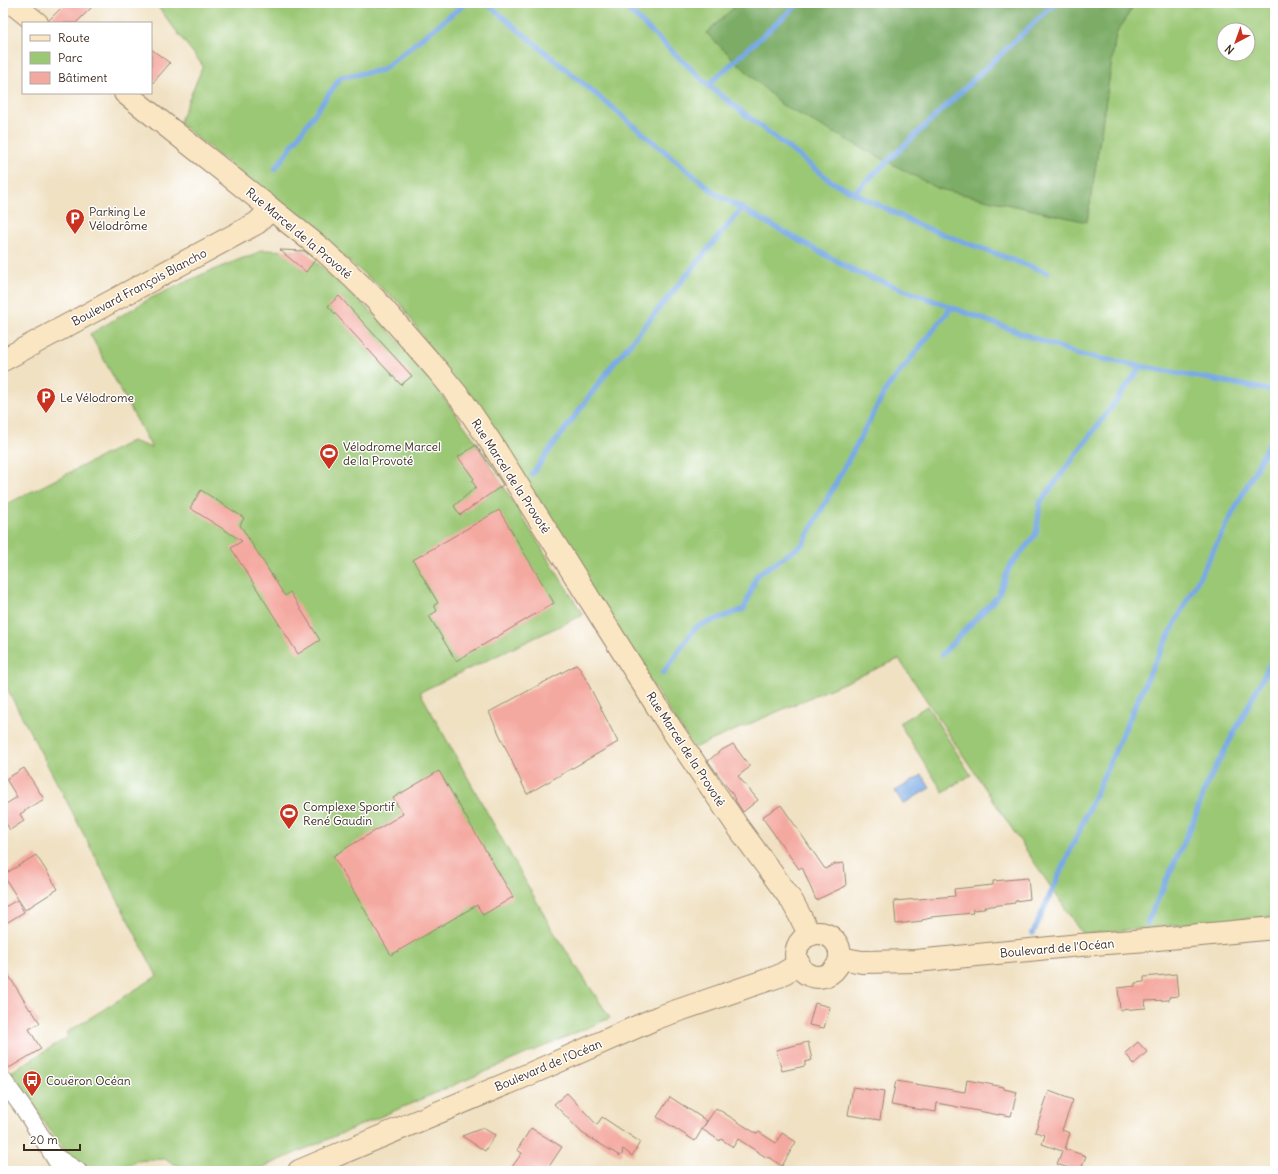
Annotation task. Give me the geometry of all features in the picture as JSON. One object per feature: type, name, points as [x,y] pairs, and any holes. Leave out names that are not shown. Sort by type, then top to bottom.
[{"type":"main road","points":[[12,3],[36,22]]},
{"type":"main road","name":"Rue Marcel de la Provoté","points":[[126,94],[323,250],[376,299],[438,371],[464,403],[492,444],[702,776],[792,900],[810,935]]},
{"type":"main road","name":"Boulevard François Blancho","points":[[3,360],[257,223],[271,209]]},
{"type":"main road","name":"Boulevard de l'Océan","points":[[840,958],[862,962],[916,961],[1275,928]]},
{"type":"main road","points":[[817,933],[825,934],[837,943],[840,950],[840,958],[834,970],[822,976],[815,976],[802,970],[797,957],[797,950],[804,938],[817,933]]},
{"type":"main road","name":"Boulevard de l'Océan","points":[[303,1169],[532,1073],[659,1017],[779,976],[799,964]]},
{"type":"street","points":[[3,1080],[63,1171]]},
{"type":"street","points":[[54,1156],[78,1171]]},
{"type":"green space","points":[[155,3],[739,3],[706,33],[1087,222],[1116,34],[1135,3],[1275,3],[1275,916],[1082,934],[899,659],[694,748],[401,304],[179,123],[203,66]]},
{"type":"green space","points":[[739,3],[1135,3],[1116,34],[1087,222],[939,189],[782,105],[706,33]]},
{"type":"green space","name":"Complexe Sportif René Gaudin","points":[[261,250],[304,251],[377,317],[426,373],[474,439],[583,615],[420,692],[552,929],[610,1018],[254,1171],[186,1171],[166,1159],[136,1161],[123,1171],[91,1171],[69,1156],[11,1072],[68,1037],[66,1033],[157,976],[3,681],[3,506],[132,441],[152,448],[90,334],[151,298],[203,274],[243,258],[252,256]]},
{"type":"green space","points":[[927,706],[971,775],[943,792],[899,723]]},
{"type":"water","points":[[922,775],[930,788],[903,804],[895,791]]},
{"type":"building","points":[[66,3],[96,3],[77,22],[49,22],[49,20]]},
{"type":"building","points":[[152,50],[170,63],[152,84]]},
{"type":"building","points":[[280,250],[304,251],[315,260],[306,272]]},
{"type":"building","points":[[339,296],[412,376],[401,385],[328,306]]},
{"type":"building","points":[[476,445],[503,485],[460,515],[454,506],[476,487],[472,481],[474,479],[458,457]]},
{"type":"building","points":[[201,490],[244,518],[240,525],[285,596],[290,592],[320,640],[298,654],[231,548],[242,541],[190,508]]},
{"type":"building","points":[[499,510],[554,603],[456,661],[429,616],[437,611],[434,605],[438,603],[413,560]]},
{"type":"building","points":[[576,665],[581,670],[618,742],[527,794],[489,712]]},
{"type":"building","points":[[733,744],[750,767],[738,776],[758,800],[743,812],[735,800],[736,799],[708,761],[720,751]]},
{"type":"building","points":[[24,768],[44,799],[20,814],[24,821],[10,830],[3,818],[3,806],[17,797],[6,779]]},
{"type":"building","points":[[439,771],[513,897],[483,915],[477,905],[391,955],[333,856],[403,814],[393,798]]},
{"type":"building","points":[[781,805],[825,869],[835,864],[844,863],[846,886],[816,900],[802,867],[799,869],[762,817]]},
{"type":"building","points":[[36,855],[58,889],[25,910],[3,875]]},
{"type":"building","points":[[1028,878],[1030,899],[1015,901],[1015,903],[984,907],[984,909],[972,910],[973,913],[931,917],[922,921],[896,924],[894,901],[955,896],[954,889],[993,885],[993,881]]},
{"type":"building","points":[[17,900],[24,912],[3,925],[3,908]]},
{"type":"building","points":[[3,966],[30,1010],[31,1009],[40,1023],[29,1029],[41,1049],[9,1068],[3,1059]]},
{"type":"building","points":[[1176,974],[1178,996],[1169,997],[1169,1000],[1145,1001],[1146,1008],[1120,1010],[1118,988],[1135,986],[1135,983],[1144,982],[1144,977]]},
{"type":"building","points":[[815,1003],[830,1007],[824,1028],[809,1025]]},
{"type":"building","points":[[808,1042],[812,1060],[805,1062],[805,1066],[782,1071],[776,1050]]},
{"type":"building","points":[[1138,1042],[1147,1052],[1134,1064],[1125,1053]]},
{"type":"building","points":[[967,1080],[1004,1087],[1004,1089],[1017,1092],[1011,1116],[937,1103],[936,1112],[891,1105],[896,1081],[965,1092]]},
{"type":"building","points":[[853,1087],[884,1092],[880,1120],[848,1115]]},
{"type":"building","points":[[1049,1091],[1073,1100],[1062,1130],[1070,1133],[1065,1149],[1086,1156],[1080,1171],[1057,1164],[1062,1151],[1042,1144],[1045,1135],[1035,1132]]},
{"type":"building","points":[[567,1093],[597,1125],[602,1117],[640,1142],[632,1156],[623,1149],[623,1153],[620,1156],[582,1133],[554,1104]]},
{"type":"building","points":[[670,1097],[707,1121],[695,1141],[657,1117]]},
{"type":"building","points":[[716,1108],[757,1134],[759,1132],[776,1143],[782,1133],[796,1142],[782,1166],[738,1139],[733,1147],[721,1139],[720,1141],[702,1129]]},
{"type":"building","points":[[483,1128],[495,1135],[485,1151],[462,1136]]},
{"type":"building","points":[[531,1128],[562,1147],[546,1171],[509,1171],[522,1153],[517,1150]]},
{"type":"waterway","points":[[275,169],[341,77],[382,70],[466,3]]},
{"type":"waterway","points":[[486,3],[716,194],[856,272],[1080,355],[1275,391]]},
{"type":"waterway","points":[[621,3],[708,85],[832,182],[921,226],[1048,273]]},
{"type":"waterway","points":[[708,85],[799,3]]},
{"type":"waterway","points":[[854,193],[1055,3]]},
{"type":"waterway","points":[[532,474],[614,363],[742,208]]},
{"type":"waterway","points":[[663,673],[696,627],[744,609],[757,575],[803,544],[887,388],[951,308]]},
{"type":"waterway","points":[[942,654],[998,596],[1010,566],[1036,534],[1040,503],[1141,367]]},
{"type":"waterway","points":[[1033,933],[1154,664],[1275,432]]},
{"type":"waterway","points":[[1147,923],[1193,822],[1206,786],[1275,655]]},
{"type":"place","name":"Parking Le Vélodrôme","points":[[75,235]]},
{"type":"place","name":"Le Vélodrome","points":[[46,414]]},
{"type":"place","name":"Vélodrome Marcel de la Provoté","points":[[329,470]]},
{"type":"place","name":"Complexe Sportif René Gaudin","points":[[289,830]]},
{"type":"place","name":"Couëron Océan","points":[[32,1097]]}]
